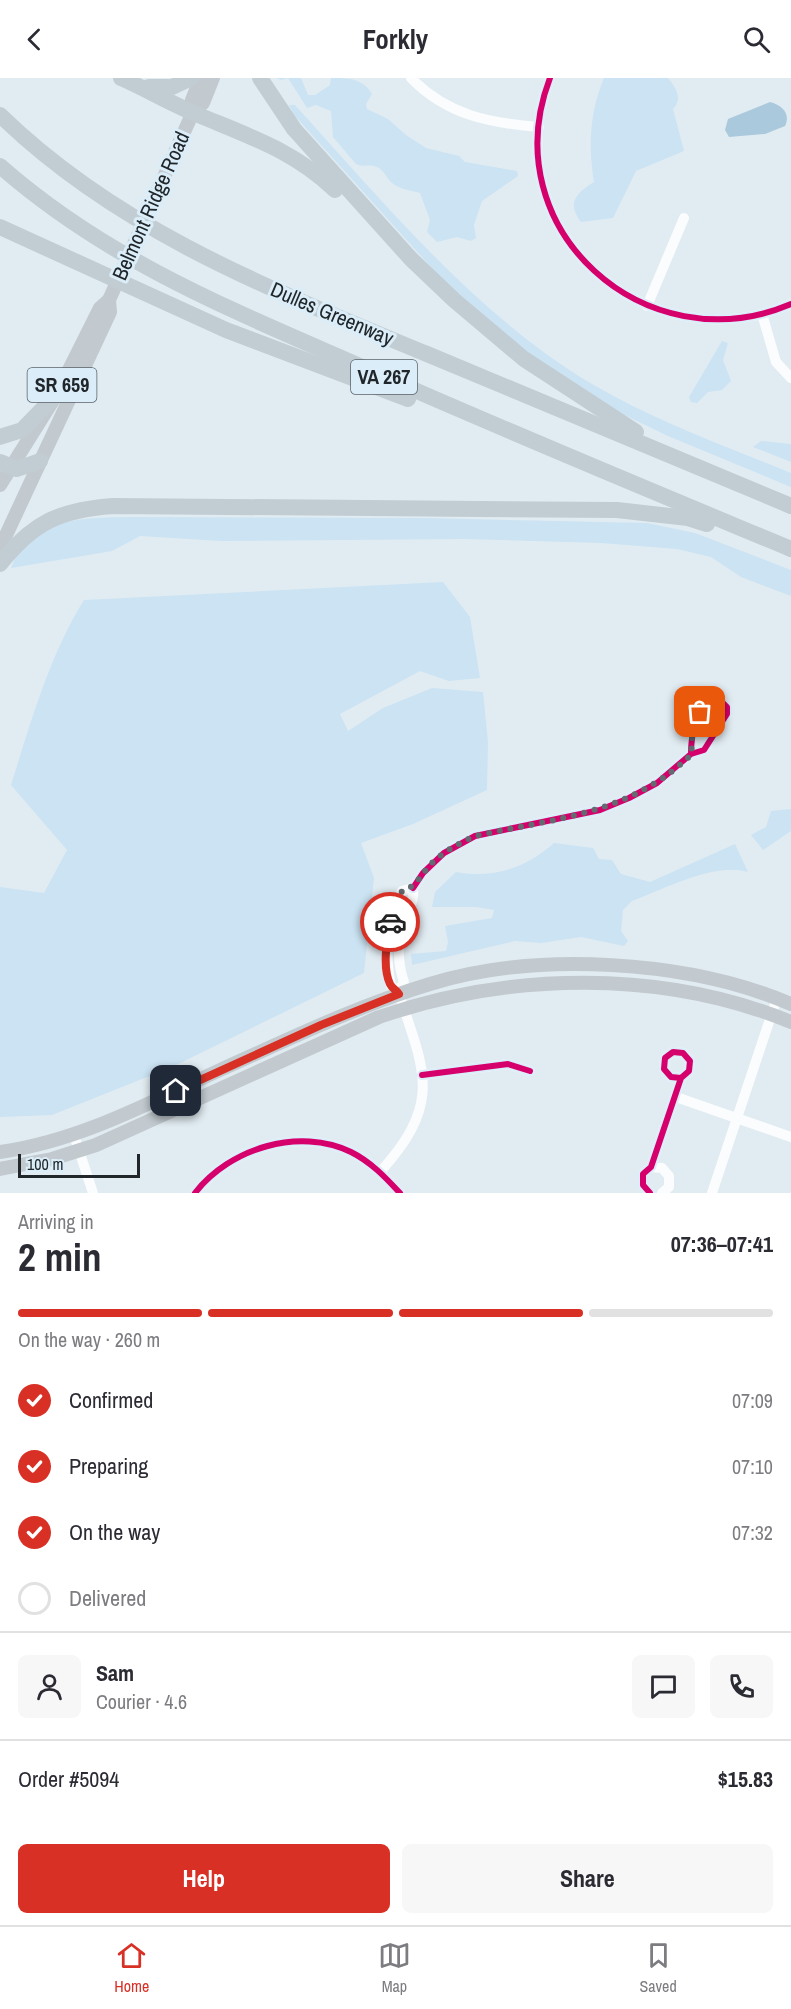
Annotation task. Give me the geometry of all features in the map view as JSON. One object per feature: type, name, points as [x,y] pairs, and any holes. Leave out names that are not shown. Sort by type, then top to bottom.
[{"type":"highway","points":[[121,78],[294,156],[322,177],[453,300],[524,359],[672,456]]},
{"type":"highway","points":[[142,87],[172,87],[191,78]]},
{"type":"highway","points":[[260,78],[294,129],[411,259]]},
{"type":"highway","name":"Dulles Greenway","points":[[0,115],[86,187],[157,233],[195,254],[309,305],[791,506]]},
{"type":"highway","name":"Dulles Greenway","points":[[0,165],[98,240],[161,277],[217,305],[503,430],[791,549]]},
{"type":"highway","points":[[0,227],[226,330],[468,422],[503,430]]},
{"type":"highway","points":[[0,437],[22,430],[57,394]]},
{"type":"highway","points":[[5,464],[24,468],[40,461]]},
{"type":"highway","points":[[0,564],[27,533],[48,520],[79,510],[113,507],[617,510],[688,518],[791,554]]},
{"type":"main road","name":"Belmont Ridge Road","points":[[193,112],[192,100],[201,78]]},
{"type":"main road","name":"Belmont Ridge Road","points":[[0,485],[5,464],[57,394],[100,308],[109,300],[193,112],[203,103],[213,78]]},
{"type":"main road","name":"Belmont Ridge Road","points":[[0,548],[110,312],[109,300]]},
{"type":"main road","points":[[0,1152],[74,1135],[321,1025],[399,993],[431,983],[488,972],[541,967],[590,966],[645,969],[696,976],[791,1004]]},
{"type":"main road","points":[[0,1169],[80,1151],[358,1026],[404,1008],[500,987],[599,983],[687,993],[791,1022]]},
{"type":"street","points":[[411,78],[433,97],[462,114],[497,123],[539,127]]},
{"type":"street","points":[[550,78],[539,127],[538,156],[544,189],[564,234],[600,277],[622,294],[647,306],[675,315],[704,320],[733,320],[762,314],[791,303]]},
{"type":"street","points":[[647,306],[684,218]]},
{"type":"street","points":[[762,314],[776,362],[791,378]]},
{"type":"street","points":[[380,1172],[401,1149],[415,1126],[422,1098],[418,1047],[399,993],[391,986],[388,974],[388,932],[402,891],[412,888],[434,861],[457,844],[475,836],[612,806],[657,783],[692,754],[704,750],[727,714],[727,707],[721,700],[709,699],[702,705],[691,741],[692,754]]},
{"type":"street","points":[[712,1193],[777,998]]},
{"type":"street","points":[[422,1075],[508,1064],[530,1071]]},
{"type":"street","points":[[650,1193],[643,1185],[643,1174],[651,1167],[681,1078]]},
{"type":"street","points":[[676,1097],[791,1137]]},
{"type":"street","points":[[74,1135],[93,1193]]},
{"type":"street","points":[[195,1193],[210,1176],[228,1162],[285,1143],[307,1141],[341,1148],[362,1158],[380,1172],[400,1193]]},
{"type":"street","points":[[651,1167],[662,1168],[669,1176],[669,1187],[662,1193]]},
{"type":"shaded area","points":[[288,78],[301,78],[308,95],[315,95],[330,85],[331,78],[359,82],[372,94],[366,104],[367,109],[388,119],[426,148],[459,156],[465,162],[517,171],[518,176],[482,201],[474,225],[476,238],[471,241],[457,237],[437,242],[427,232],[430,220],[420,193],[395,185],[376,167],[356,164],[333,137],[331,111],[316,105],[307,108]]},
{"type":"shaded area","points":[[604,78],[668,78],[678,97],[673,109],[684,151],[636,171],[613,218],[581,222],[574,209],[574,203],[578,194],[594,182],[591,154],[593,116]]},
{"type":"shaded area","points":[[770,102],[778,105],[786,114],[785,126],[765,134],[729,137],[725,130],[728,119]]},
{"type":"shaded area","points":[[289,105],[295,105],[434,256],[509,325],[592,384],[640,410],[791,473],[791,487],[668,436],[612,409],[514,344],[457,296],[294,115]]},
{"type":"shaded area","points":[[722,341],[728,343],[723,360],[731,381],[722,390],[708,392],[697,403],[691,402],[689,397]]},
{"type":"shaded area","points":[[761,441],[791,444],[791,462],[753,447]]},
{"type":"shaded area","points":[[127,517],[423,518],[647,523],[695,533],[791,570],[791,596],[741,577],[711,557],[677,549],[601,543],[463,539],[221,541],[140,536],[112,551],[11,568],[23,543],[46,528],[72,521]]},
{"type":"shaded area","points":[[443,582],[470,617],[480,678],[449,681],[420,671],[340,714],[348,731],[383,708],[432,688],[483,692],[488,742],[487,790],[413,824],[361,843],[374,878],[364,973],[172,1067],[52,1115],[0,1117],[0,887],[44,893],[67,850],[11,785],[51,667],[84,600]]},
{"type":"shaded area","points":[[791,809],[791,831],[763,850],[751,835],[766,827],[771,811]]},
{"type":"shaded area","points":[[554,843],[593,848],[599,859],[612,860],[621,874],[650,882],[735,844],[748,872],[735,870],[705,874],[632,901],[623,910],[621,931],[628,941],[624,946],[581,937],[541,943],[515,941],[412,965],[411,954],[446,951],[448,942],[445,926],[492,918],[494,910],[476,907],[432,907],[435,892],[456,872],[483,874],[508,870],[532,859]]},
{"type":"cycle path","points":[[550,78],[538,134],[543,186],[563,232],[594,271],[636,300],[684,316],[737,318],[791,304]]},
{"type":"cycle path","points":[[413,888],[423,873],[444,853],[475,836],[600,810],[657,783],[691,754],[704,750],[727,714],[727,707],[721,701],[709,699],[700,710],[693,732],[691,754]]},
{"type":"cycle path","points":[[650,1193],[643,1185],[643,1174],[651,1167],[681,1078],[689,1071],[690,1061],[683,1053],[673,1052],[665,1058],[664,1069],[671,1077],[681,1078]]},
{"type":"cycle path","points":[[422,1075],[508,1064],[530,1071]]},
{"type":"cycle path","points":[[195,1193],[227,1164],[267,1146],[288,1142],[331,1145],[351,1152],[377,1170],[400,1193]]},
{"type":"way so far","points":[[390,922],[402,891],[412,888],[434,861],[457,844],[475,836],[576,816],[612,806],[657,783],[692,754],[691,741],[700,712]]},
{"type":"route","points":[[176,1091],[321,1025],[399,994],[391,986],[388,974],[387,951],[390,922]]}]
